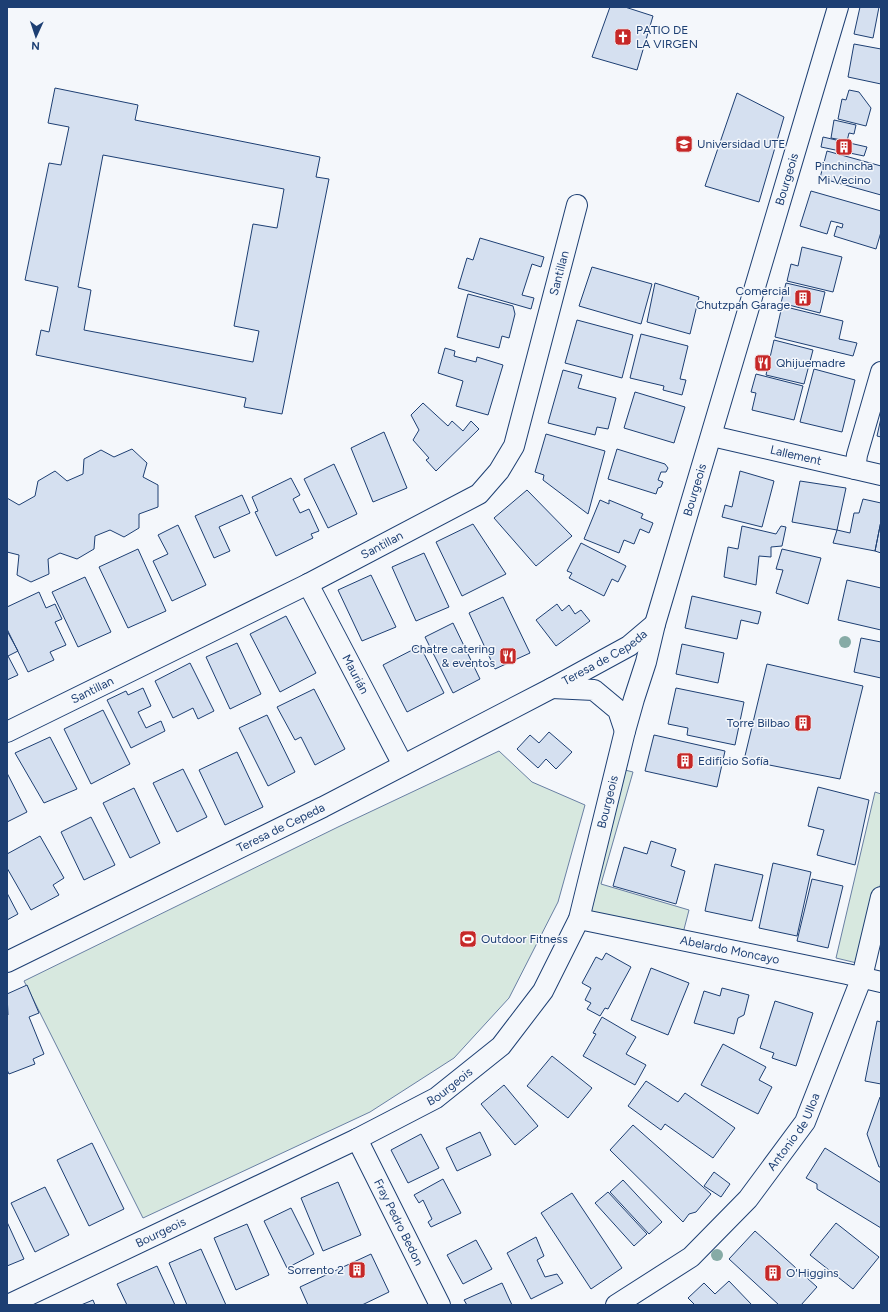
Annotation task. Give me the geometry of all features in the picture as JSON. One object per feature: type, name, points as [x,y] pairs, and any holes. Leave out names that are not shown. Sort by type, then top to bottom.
[{"type":"street","name":"Bourgeois","points":[[8,1305],[357,1139],[436,1098],[500,1046],[543,991],[579,919],[625,731],[646,662],[655,624],[838,7]]},
{"type":"street","name":"Santillan","points":[[7,732],[308,584],[479,494],[499,471],[514,446],[577,205]]},
{"type":"street","points":[[855,469],[857,455],[881,372]]},
{"type":"street","name":"Lallement","points":[[712,436],[881,475]]},
{"type":"street","name":"Maurián","points":[[308,584],[403,765]]},
{"type":"street","name":"Teresa de Cepeda","points":[[7,962],[322,807],[552,688],[629,646],[655,624]]},
{"type":"street","name":"Teresa de Cepeda","points":[[552,688],[594,690],[618,710],[625,731]]},
{"type":"street","name":"Antonio de Ulloa","points":[[616,1305],[691,1257],[748,1199],[805,1122],[862,977],[881,897]]},
{"type":"street","name":"Abelardo Moncayo","points":[[579,919],[881,982]]},
{"type":"street","name":"Fray Pedro Bedon","points":[[357,1139],[440,1305]]},
{"type":"shaded area","points":[[499,751],[532,782],[585,805],[558,902],[509,998],[454,1058],[370,1112],[143,1218],[24,981],[338,827]]},
{"type":"shaded area","points":[[613,767],[633,772],[601,884],[689,910],[682,937],[584,917]]},
{"type":"shaded area","points":[[875,792],[881,794],[881,882],[861,964],[836,958]]},
{"type":"building","name":"PATIO DE LA VIRGEN","points":[[610,7],[625,7],[653,16],[637,70],[592,57]]},
{"type":"building","points":[[860,7],[879,7],[873,38],[854,34]]},
{"type":"building","points":[[854,44],[881,49],[881,84],[848,77]]},
{"type":"building","points":[[55,88],[138,105],[135,120],[320,157],[316,177],[329,179],[282,414],[244,407],[246,398],[36,355],[41,330],[49,332],[58,287],[25,280],[49,163],[61,165],[69,127],[48,123]],"holes":[[[103,155],[284,189],[277,228],[253,224],[234,326],[259,331],[253,362],[84,330],[91,290],[78,287]]]},
{"type":"building","points":[[849,90],[859,92],[871,108],[866,126],[838,119],[842,99],[846,100]]},
{"type":"building","points":[[737,93],[784,117],[759,202],[705,186]]},
{"type":"building","points":[[834,120],[856,125],[854,134],[849,133],[847,141],[831,138]]},
{"type":"building","name":"Pinchincha Mi Vecino","points":[[823,137],[867,147],[864,156],[821,147]]},
{"type":"building","points":[[827,151],[881,166],[881,195],[820,178]]},
{"type":"building","points":[[811,191],[881,211],[881,232],[876,249],[834,236],[837,226],[842,228],[843,224],[831,221],[827,234],[800,226]]},
{"type":"building","points":[[480,238],[544,257],[541,267],[532,264],[522,295],[534,298],[531,309],[458,288],[467,258],[473,260]]},
{"type":"building","points":[[802,247],[842,257],[833,292],[787,281],[791,264],[798,266]]},
{"type":"building","points":[[592,267],[652,284],[641,324],[579,306]]},
{"type":"building","points":[[655,283],[699,297],[690,334],[647,322]]},
{"type":"building","name":"Comercial Chutzpah Garage","points":[[786,283],[825,292],[820,313],[781,303]]},
{"type":"building","points":[[468,294],[513,306],[515,314],[509,338],[502,336],[499,348],[457,337]]},
{"type":"building","points":[[782,306],[843,321],[839,339],[857,343],[853,356],[775,337]]},
{"type":"building","points":[[577,320],[633,335],[622,378],[565,363]]},
{"type":"building","points":[[641,334],[688,346],[680,379],[686,380],[682,395],[663,390],[664,386],[630,378]]},
{"type":"building","points":[[774,340],[813,350],[804,384],[766,375]]},
{"type":"building","points":[[445,348],[455,351],[454,356],[476,362],[477,357],[503,365],[488,415],[456,406],[463,381],[438,373]]},
{"type":"building","points":[[814,369],[855,380],[842,432],[800,422]]},
{"type":"building","points":[[563,370],[582,375],[578,388],[616,398],[608,429],[597,427],[595,435],[548,423]]},
{"type":"building","points":[[756,374],[803,386],[794,420],[752,410],[756,393],[751,392]]},
{"type":"building","points":[[635,392],[685,407],[674,443],[624,428]]},
{"type":"building","points":[[423,403],[448,426],[452,421],[463,431],[471,421],[479,429],[436,471],[426,460],[429,458],[413,440],[419,430],[411,415]]},
{"type":"building","points":[[881,418],[881,437],[877,436]]},
{"type":"building","points":[[384,432],[407,488],[373,502],[351,448]]},
{"type":"building","points":[[546,434],[605,451],[588,514],[543,480],[544,475],[535,472]]},
{"type":"building","points":[[132,449],[147,463],[143,477],[158,485],[158,507],[139,514],[139,528],[124,537],[110,530],[95,536],[94,549],[77,559],[60,553],[48,559],[49,574],[31,582],[17,575],[19,555],[7,552],[7,498],[19,505],[35,496],[38,481],[55,471],[67,481],[83,474],[84,459],[101,450],[114,457]]},
{"type":"building","points":[[617,449],[665,464],[668,468],[666,472],[661,472],[658,480],[663,482],[661,487],[658,488],[656,494],[608,479]]},
{"type":"building","points":[[334,464],[357,514],[328,528],[304,479]]},
{"type":"building","points":[[740,471],[774,481],[762,527],[722,517],[725,505],[732,507]]},
{"type":"building","points":[[291,478],[300,495],[293,499],[300,513],[309,509],[319,531],[311,534],[313,538],[276,556],[255,512],[258,511],[252,497]]},
{"type":"building","points":[[800,481],[846,488],[837,530],[792,522]]},
{"type":"building","points":[[527,490],[572,536],[536,566],[494,518]]},
{"type":"building","points":[[242,495],[250,513],[219,527],[230,551],[214,558],[195,516]]},
{"type":"building","points":[[863,499],[881,503],[881,521],[875,551],[833,543],[837,530],[850,533],[854,513],[859,513]]},
{"type":"building","points":[[600,500],[609,504],[609,500],[643,514],[641,518],[653,523],[649,533],[640,529],[634,544],[624,540],[619,553],[584,539]]},
{"type":"building","points":[[881,521],[881,553],[875,551]]},
{"type":"building","points":[[473,524],[506,574],[462,596],[436,542]]},
{"type":"building","points":[[178,525],[206,585],[172,601],[153,561],[168,554],[158,535]]},
{"type":"building","points":[[742,526],[776,534],[781,526],[786,527],[782,546],[771,547],[771,557],[759,556],[756,585],[724,577],[728,547],[738,549]]},
{"type":"building","points":[[581,543],[626,566],[618,582],[612,579],[604,596],[569,578],[572,573],[567,571]]},
{"type":"building","points":[[138,549],[166,611],[128,628],[99,567]]},
{"type":"building","points":[[782,549],[821,558],[808,604],[776,593],[783,570],[776,569]]},
{"type":"building","points":[[424,553],[449,607],[416,621],[392,567]]},
{"type":"building","points":[[371,575],[396,627],[362,641],[338,590]]},
{"type":"building","points":[[85,577],[111,632],[78,647],[52,592]]},
{"type":"building","points":[[847,580],[881,588],[881,630],[838,620]]},
{"type":"building","points":[[39,592],[46,608],[55,604],[62,619],[55,622],[66,645],[50,652],[54,660],[28,672],[7,629],[7,607]]},
{"type":"building","points":[[692,596],[761,612],[758,624],[741,620],[737,639],[685,628]]},
{"type":"building","points":[[503,597],[530,653],[495,669],[469,613]]},
{"type":"building","points":[[557,604],[562,611],[569,605],[575,614],[581,610],[590,621],[556,646],[536,620]]},
{"type":"building","points":[[286,616],[316,673],[280,692],[250,634]]},
{"type":"building","points":[[453,623],[480,679],[453,693],[425,637]]},
{"type":"building","points":[[7,631],[18,651],[8,656],[18,675],[7,680]]},
{"type":"building","points":[[861,638],[881,642],[881,678],[854,672]]},
{"type":"building","points":[[237,643],[261,694],[230,709],[206,657]]},
{"type":"building","points":[[682,644],[724,653],[718,683],[676,674]]},
{"type":"building","points":[[420,646],[444,693],[407,712],[383,665]]},
{"type":"building","points":[[190,663],[214,711],[198,719],[193,708],[173,718],[155,681]]},
{"type":"building","name":"Torre Bilbao","points":[[767,664],[863,686],[840,779],[744,760]]},
{"type":"building","points":[[143,688],[151,706],[138,712],[146,728],[161,721],[165,731],[131,748],[107,700],[126,691],[128,695]]},
{"type":"building","points":[[676,688],[744,702],[735,745],[687,735],[688,728],[668,724]]},
{"type":"building","points":[[314,689],[345,749],[315,765],[301,737],[295,740],[277,707]]},
{"type":"building","points":[[103,710],[130,764],[91,784],[64,729]]},
{"type":"building","points":[[267,715],[295,772],[268,786],[239,728]]},
{"type":"building","points":[[549,732],[572,752],[556,769],[546,759],[538,768],[517,749],[530,735],[539,743]]},
{"type":"building","name":"Edificio Sofía","points":[[654,735],[725,751],[717,787],[645,771]]},
{"type":"building","points":[[50,737],[77,789],[44,803],[15,753]]},
{"type":"building","points":[[237,752],[263,807],[225,825],[199,770]]},
{"type":"building","points":[[183,769],[207,817],[177,832],[153,783]]},
{"type":"building","points":[[7,773],[27,812],[7,822]]},
{"type":"building","points":[[818,787],[869,800],[855,865],[817,855],[824,830],[808,826]]},
{"type":"building","points":[[134,788],[160,843],[130,858],[103,803]]},
{"type":"building","points":[[91,817],[115,865],[84,880],[61,832]]},
{"type":"building","points":[[40,836],[64,878],[53,885],[59,895],[31,910],[7,868],[7,854]]},
{"type":"building","points":[[651,841],[676,849],[671,866],[685,871],[676,904],[613,886],[624,847],[647,854]]},
{"type":"building","points":[[773,863],[811,872],[797,936],[759,928]]},
{"type":"building","points":[[715,864],[763,875],[752,921],[705,911]]},
{"type":"building","points":[[812,879],[843,886],[828,948],[797,941]]},
{"type":"building","points":[[7,893],[18,914],[7,920]]},
{"type":"building","points":[[606,953],[631,967],[608,1009],[605,1008],[600,1016],[587,1009],[591,1003],[585,1000],[591,988],[582,983],[596,957],[602,960]]},
{"type":"building","points":[[651,968],[689,983],[668,1035],[631,1020]]},
{"type":"building","points":[[27,985],[39,1013],[29,1017],[44,1054],[33,1059],[35,1064],[9,1074],[7,1070],[7,994]]},
{"type":"building","points":[[722,988],[749,995],[744,1015],[738,1018],[734,1034],[694,1023],[704,991],[720,996]]},
{"type":"building","points":[[775,1001],[813,1013],[796,1066],[772,1058],[774,1053],[760,1048]]},
{"type":"building","points":[[602,1017],[636,1037],[626,1054],[646,1065],[635,1085],[583,1056],[596,1034],[593,1033]]},
{"type":"building","points":[[877,1021],[881,1022],[881,1084],[865,1081]]},
{"type":"building","points":[[723,1044],[766,1067],[759,1080],[772,1087],[758,1114],[701,1085]]},
{"type":"building","points":[[552,1056],[592,1088],[568,1118],[527,1086]]},
{"type":"building","points":[[646,1081],[678,1102],[685,1093],[735,1128],[713,1158],[665,1124],[661,1130],[628,1106]]},
{"type":"building","points":[[504,1085],[538,1126],[515,1145],[481,1104]]},
{"type":"building","points":[[880,1097],[881,1167],[879,1167],[867,1134]]},
{"type":"building","points":[[633,1125],[711,1194],[696,1212],[689,1214],[683,1222],[610,1150]]},
{"type":"building","points":[[480,1132],[491,1155],[457,1171],[446,1148]]},
{"type":"building","points":[[421,1134],[439,1168],[408,1183],[391,1150]]},
{"type":"building","points":[[92,1143],[124,1209],[89,1226],[57,1160]]},
{"type":"building","points":[[825,1148],[881,1183],[881,1228],[817,1189],[817,1184],[806,1178]]},
{"type":"building","points":[[714,1172],[730,1184],[721,1197],[704,1186]]},
{"type":"building","points":[[443,1179],[461,1213],[431,1227],[428,1222],[432,1219],[423,1200],[419,1203],[414,1195]]},
{"type":"building","points":[[623,1180],[662,1222],[649,1234],[610,1192]]},
{"type":"building","points":[[338,1182],[361,1235],[323,1251],[301,1198]]},
{"type":"building","points":[[45,1187],[69,1235],[35,1252],[11,1203]]},
{"type":"building","points":[[608,1192],[647,1234],[634,1246],[595,1203]]},
{"type":"building","points":[[572,1193],[622,1268],[591,1289],[541,1213]]},
{"type":"building","points":[[291,1208],[314,1254],[287,1268],[264,1221]]},
{"type":"building","points":[[7,1222],[24,1259],[7,1266]]},
{"type":"building","points":[[836,1223],[879,1257],[853,1289],[810,1255]]},
{"type":"building","points":[[247,1224],[269,1275],[236,1290],[214,1238]]},
{"type":"building","name":"O'Higgins","points":[[755,1231],[817,1287],[801,1305],[779,1305],[729,1259]]},
{"type":"building","points":[[536,1237],[544,1256],[537,1260],[545,1277],[557,1274],[563,1283],[531,1299],[507,1253]]},
{"type":"building","points":[[476,1240],[492,1269],[463,1284],[447,1255]]},
{"type":"building","points":[[201,1249],[226,1305],[187,1305],[169,1263]]},
{"type":"building","name":"Sorrento 2","points":[[371,1254],[389,1292],[362,1305],[308,1305],[300,1287]]},
{"type":"building","points":[[157,1266],[175,1305],[127,1305],[117,1284]]},
{"type":"building","points":[[729,1281],[752,1305],[695,1305],[688,1298],[704,1283],[715,1294]]},
{"type":"building","points":[[502,1283],[512,1305],[467,1305],[464,1300]]},
{"type":"building","points":[[93,1300],[95,1305],[81,1305]]},
{"type":"place","name":"PATIO DE LA VIRGEN","points":[[623,37]]},
{"type":"place","name":"Universidad UTE","points":[[684,144]]},
{"type":"place","name":"Pinchincha Mi Vecino","points":[[844,147]]},
{"type":"place","name":"Comercial Chutzpah Garage","points":[[803,298]]},
{"type":"place","name":"Qhijuemadre","points":[[763,363]]},
{"type":"place","name":"Chatre catering & eventos","points":[[508,656]]},
{"type":"place","name":"Torre Bilbao","points":[[803,723]]},
{"type":"place","name":"Edificio Sofía","points":[[685,761]]},
{"type":"place","name":"Outdoor Fitness","points":[[468,939]]},
{"type":"place","name":"Sorrento 2","points":[[357,1270]]},
{"type":"place","name":"O'Higgins","points":[[773,1273]]}]
